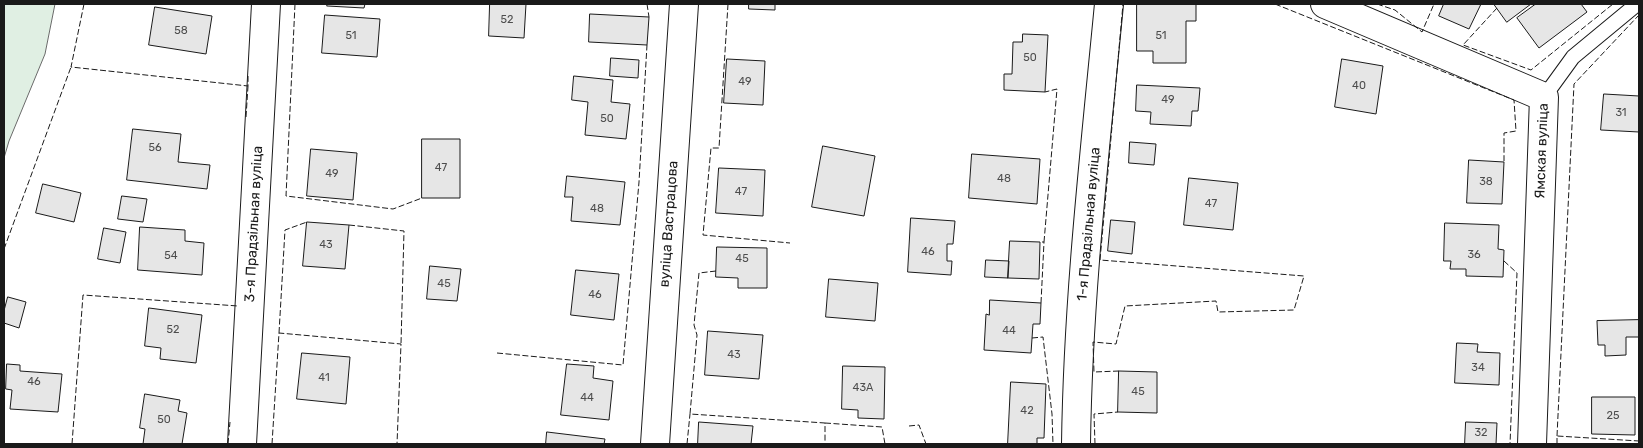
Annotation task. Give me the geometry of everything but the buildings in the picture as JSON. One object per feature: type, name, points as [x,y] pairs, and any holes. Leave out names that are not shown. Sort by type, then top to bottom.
[{"type":"street","name":"3-я Прадзільная вуліца","points":[[242,444],[266,4]]},
{"type":"street","name":"вуліца Вастрацова","points":[[655,444],[684,4]]},
{"type":"street","name":"1-я Прадзільная вуліца","points":[[1076,444],[1077,378],[1088,216],[1109,4]]},
{"type":"street","name":"Ямская вуліца","points":[[1325,4],[1544,97],[1532,444]]},
{"type":"lane","points":[[1544,97],[1572,57],[1637,4]]},
{"type":"green space","points":[[4,4],[55,4],[45,54],[9,141],[4,158]]},
{"type":"fence","points":[[84,4],[71,67],[248,86],[248,76]]},
{"type":"fence","points":[[295,4],[286,196],[393,209],[422,198]]},
{"type":"fence","points":[[647,4],[649,17]]},
{"type":"fence","points":[[728,4],[719,148],[711,148],[703,235],[790,243]]},
{"type":"fence","points":[[1119,371],[1094,372],[1093,342],[1116,344],[1125,306],[1216,301],[1218,312],[1294,310],[1304,276],[1100,260],[1123,4]]},
{"type":"fence","points":[[1275,4],[1514,100],[1516,131],[1504,133],[1504,162]]},
{"type":"fence","points":[[1377,4],[1395,10],[1422,32],[1434,4]]},
{"type":"fence","points":[[1497,8],[1463,45],[1531,70],[1613,4]]},
{"type":"fence","points":[[1557,436],[1574,84],[1639,15]]},
{"type":"fence","points":[[497,353],[623,365],[639,182],[647,45]]},
{"type":"fence","points":[[4,249],[71,67]]},
{"type":"fence","points":[[246,117],[248,86]]},
{"type":"fence","points":[[1044,242],[1057,89],[1045,92]]},
{"type":"fence","points":[[279,333],[285,230],[307,222]]},
{"type":"fence","points":[[349,225],[404,231],[401,344]]},
{"type":"fence","points":[[1041,303],[1044,242],[1042,242]]},
{"type":"fence","points":[[1504,261],[1517,273],[1510,444]]},
{"type":"fence","points":[[716,271],[699,273],[694,325],[697,335],[690,414],[825,423],[825,444]]},
{"type":"fence","points":[[72,444],[83,295],[238,306]]},
{"type":"fence","points":[[272,444],[279,333],[401,344],[397,444]]},
{"type":"fence","points":[[1032,338],[1043,337],[1052,414],[1053,444]]},
{"type":"fence","points":[[1095,444],[1094,414],[1118,412]]},
{"type":"fence","points":[[687,444],[690,414]]},
{"type":"fence","points":[[228,444],[230,422]]},
{"type":"fence","points":[[825,423],[882,427],[885,444]]},
{"type":"fence","points":[[909,426],[919,425],[926,444]]},
{"type":"fence","points":[[1557,444],[1557,436],[1639,441]]}]
